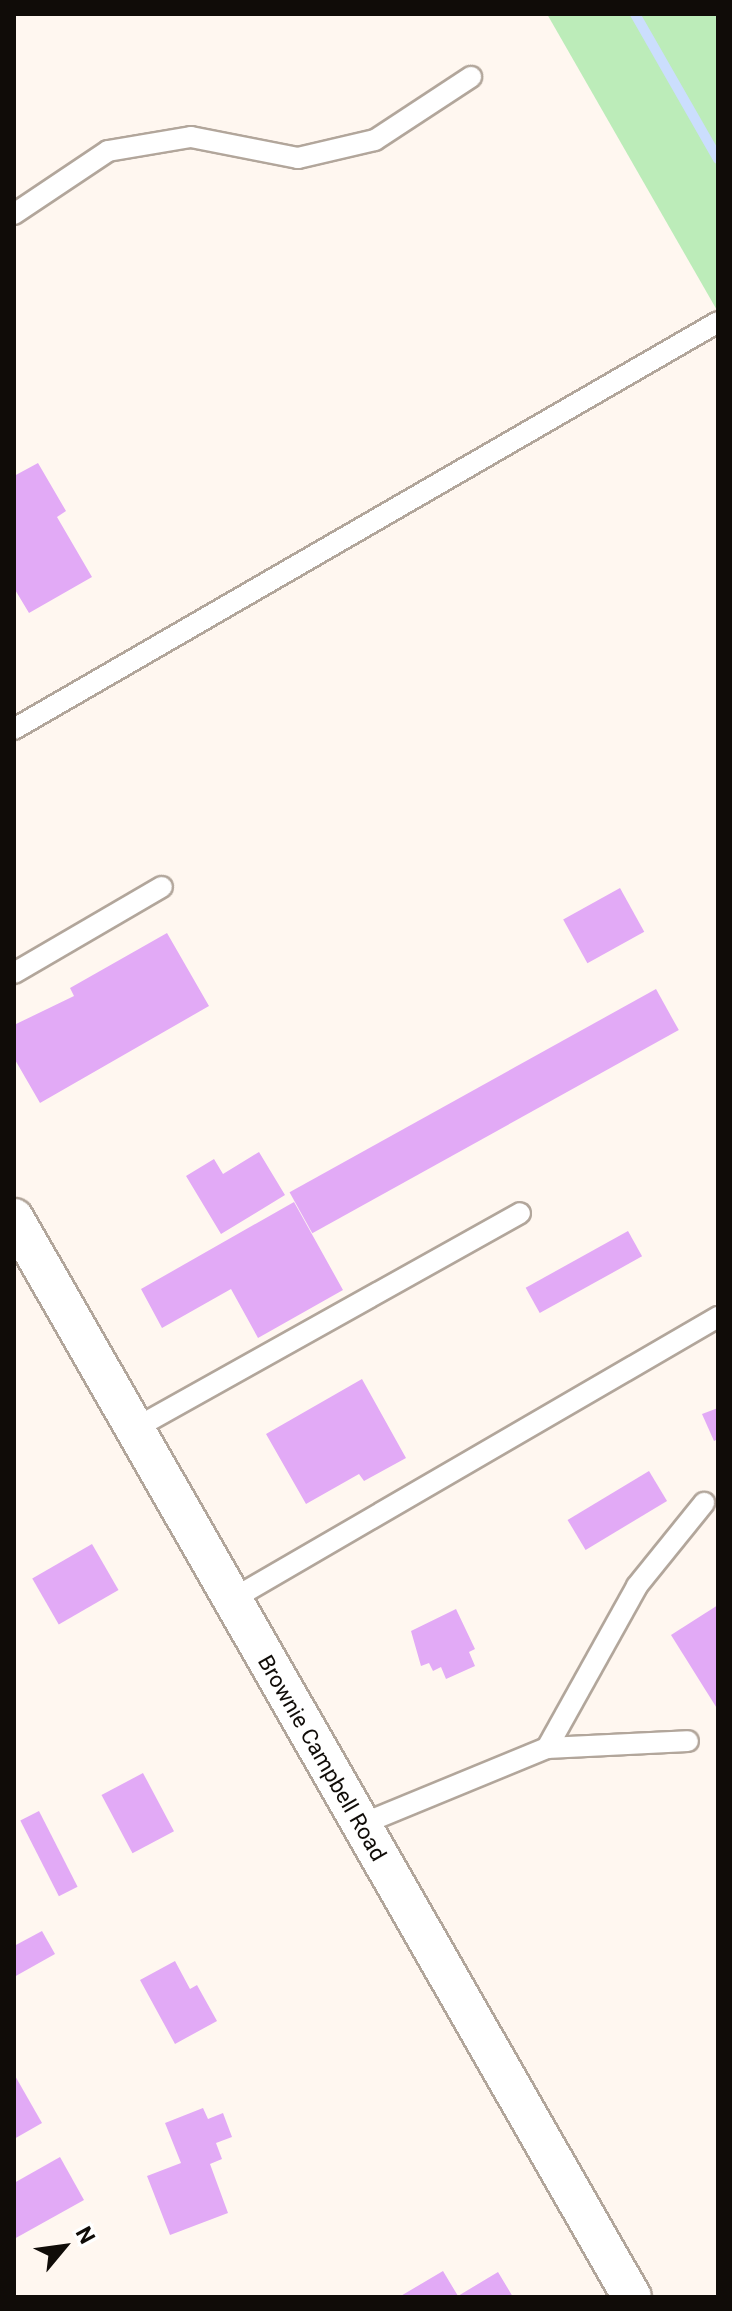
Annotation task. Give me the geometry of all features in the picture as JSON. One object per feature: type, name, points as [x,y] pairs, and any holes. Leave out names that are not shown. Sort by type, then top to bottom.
[{"type":"street","name":"Brownie Campbell Road","points":[[14,1218],[632,2297]]},
{"type":"lane","points":[[14,214],[108,151],[191,137],[298,158],[375,140],[471,77]]},
{"type":"lane","points":[[14,729],[718,322]]},
{"type":"lane","points":[[14,973],[162,887]]},
{"type":"lane","points":[[134,1429],[520,1213]]},
{"type":"lane","points":[[231,1600],[718,1317]]},
{"type":"lane","points":[[547,1748],[637,1586],[704,1503]]},
{"type":"lane","points":[[360,1825],[547,1748],[688,1741]]},
{"type":"green space","points":[[547,14],[718,14],[718,312]]},
{"type":"building","points":[[38,463],[66,511],[57,517],[92,577],[29,613],[14,588],[14,476]]},
{"type":"building","points":[[620,888],[644,932],[587,963],[563,920]]},
{"type":"building","points":[[167,933],[209,1006],[40,1103],[14,1058],[14,1025],[74,996],[70,988]]},
{"type":"building","points":[[656,989],[679,1030],[312,1233],[290,1192]]},
{"type":"building","points":[[259,1152],[285,1195],[221,1234],[186,1176],[214,1159],[223,1174]]},
{"type":"building","points":[[294,1202],[343,1290],[258,1338],[231,1289],[162,1328],[141,1289]]},
{"type":"building","points":[[628,1231],[642,1256],[540,1313],[526,1288]]},
{"type":"building","points":[[362,1379],[406,1458],[364,1481],[359,1474],[306,1504],[266,1434]]},
{"type":"building","points":[[718,1408],[718,1439],[714,1441],[702,1414]]},
{"type":"building","points":[[649,1471],[667,1501],[586,1550],[568,1520]]},
{"type":"building","points":[[92,1544],[118,1590],[59,1624],[32,1578]]},
{"type":"building","points":[[718,1605],[718,1710],[671,1635]]},
{"type":"building","points":[[456,1609],[475,1649],[469,1652],[475,1666],[446,1679],[441,1667],[433,1671],[429,1663],[421,1666],[411,1631]]},
{"type":"building","points":[[143,1773],[174,1831],[132,1853],[102,1795]]},
{"type":"building","points":[[39,1811],[78,1887],[59,1896],[20,1821]]},
{"type":"building","points":[[42,1931],[55,1954],[14,1977],[14,1946]]},
{"type":"building","points":[[175,1961],[190,1989],[197,1985],[217,2021],[175,2044],[140,1980]]},
{"type":"building","points":[[14,2074],[42,2123],[14,2139]]},
{"type":"building","points":[[203,2108],[208,2119],[223,2113],[232,2137],[216,2143],[222,2159],[210,2164],[228,2213],[170,2235],[147,2176],[181,2163],[165,2123]]},
{"type":"building","points":[[60,2157],[84,2200],[14,2239],[14,2183]]},
{"type":"building","points":[[443,2271],[458,2296],[498,2272],[513,2297],[399,2297]]},
{"type":"waterway","points":[[635,14],[718,159]]}]
